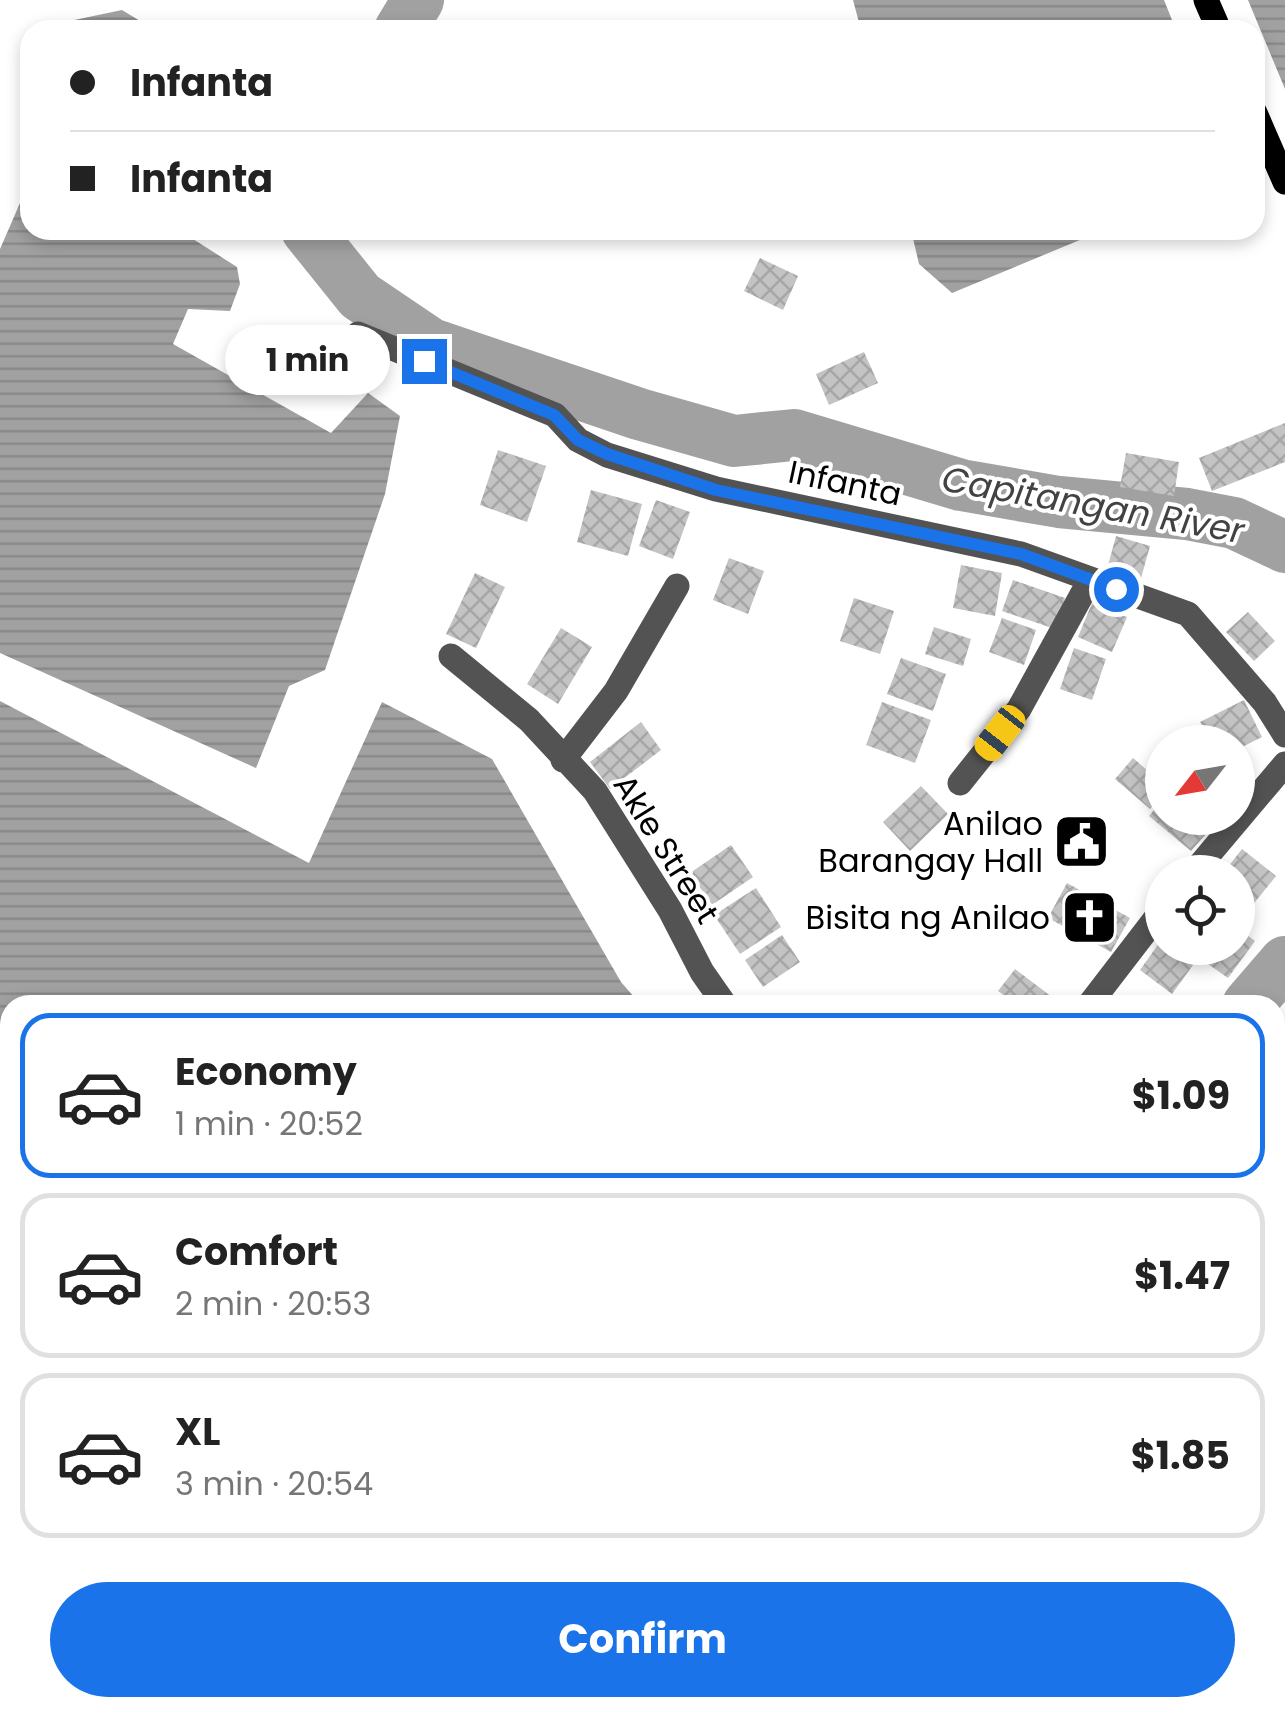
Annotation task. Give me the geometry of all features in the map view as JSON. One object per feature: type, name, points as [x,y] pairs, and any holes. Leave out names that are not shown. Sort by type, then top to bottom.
[{"type":"main road","points":[[1265,137],[1285,182]]},
{"type":"street","name":"Infanta","points":[[358,334],[554,415],[578,440],[607,454],[716,490],[1021,554],[1188,614],[1265,703],[1285,735]]},
{"type":"street","points":[[960,783],[1019,709],[1090,580]]},
{"type":"street","points":[[563,760],[616,691],[677,586]]},
{"type":"street","name":"Akle Street","points":[[452,656],[529,720],[595,791],[718,995]]},
{"type":"street","points":[[1208,855],[1285,764]]},
{"type":"street","points":[[1097,995],[1145,932]]},
{"type":"shaded area","points":[[853,0],[1164,0],[1172,20],[858,20]]},
{"type":"shaded area","points":[[1248,0],[1285,0],[1285,89],[1265,41],[1265,20],[1256,20]]},
{"type":"shaded area","points":[[122,10],[138,20],[74,20]]},
{"type":"shaded area","points":[[20,203],[20,240],[195,240],[237,267],[240,284],[230,311],[188,309],[173,344],[331,433],[368,393],[400,416],[385,494],[325,670],[289,686],[256,768],[0,653],[0,249]]},
{"type":"shaded area","points":[[913,240],[1080,240],[952,293],[919,264]]},
{"type":"shaded area","points":[[0,701],[309,863],[382,702],[492,759],[621,982],[632,995],[0,995]]},
{"type":"building","points":[[760,258],[798,276],[783,310],[744,291]]},
{"type":"building","points":[[864,352],[878,383],[829,405],[816,374]]},
{"type":"building","points":[[1285,423],[1285,462],[1212,491],[1199,458]]},
{"type":"building","points":[[498,450],[546,466],[527,522],[480,505]]},
{"type":"building","points":[[1126,453],[1179,462],[1174,496],[1120,487]]},
{"type":"building","points":[[591,490],[642,504],[628,556],[577,542]]},
{"type":"building","points":[[656,500],[690,512],[673,559],[639,546]]},
{"type":"building","points":[[1116,536],[1150,546],[1138,589],[1104,580]]},
{"type":"building","points":[[729,558],[764,571],[748,614],[713,600]]},
{"type":"building","points":[[961,565],[1002,573],[995,616],[953,608]]},
{"type":"building","points":[[475,573],[505,587],[476,648],[446,634]]},
{"type":"building","points":[[1013,580],[1065,598],[1055,629],[1002,611]]},
{"type":"building","points":[[854,598],[894,611],[880,654],[840,641]]},
{"type":"building","points":[[1092,603],[1127,617],[1112,652],[1078,637]]},
{"type":"building","points":[[1248,612],[1275,641],[1254,661],[1226,632]]},
{"type":"building","points":[[1002,618],[1036,630],[1024,665],[989,652]]},
{"type":"building","points":[[934,627],[971,639],[963,666],[925,654]]},
{"type":"building","points":[[561,628],[592,647],[558,704],[527,684]]},
{"type":"building","points":[[1074,648],[1106,659],[1092,700],[1060,689]]},
{"type":"building","points":[[901,658],[946,674],[933,711],[887,694]]},
{"type":"building","points":[[1244,700],[1262,737],[1255,740],[1255,725],[1200,722]]},
{"type":"building","points":[[882,702],[931,720],[915,763],[866,745]]},
{"type":"building","points":[[641,722],[661,750],[610,789],[590,762]]},
{"type":"building","points":[[1133,758],[1145,768],[1145,805],[1115,779]]},
{"type":"building","points":[[921,786],[948,814],[910,851],[883,822]]},
{"type":"building","name":"Anilao Barangay Hall","points":[[1083,821],[1103,837],[1082,863],[1062,847]]},
{"type":"building","points":[[1172,835],[1205,835],[1191,851]]},
{"type":"building","points":[[731,845],[753,877],[712,905],[690,873]]},
{"type":"building","points":[[1255,859],[1276,876],[1255,902]]},
{"type":"building","name":"Bisita ng Anilao","points":[[1067,883],[1130,918],[1111,952],[1048,918]]},
{"type":"building","points":[[756,888],[781,927],[740,954],[714,915]]},
{"type":"building","points":[[782,935],[800,962],[763,987],[745,960]]},
{"type":"building","points":[[1145,963],[1193,965],[1172,994],[1140,970]]},
{"type":"building","points":[[1209,965],[1237,965],[1228,978]]},
{"type":"building","points":[[1015,969],[1049,995],[1003,995],[998,991]]},
{"type":"waterway","name":"Capitangan River","points":[[406,20],[418,0]]},
{"type":"waterway","name":"Capitangan River","points":[[315,240],[360,296],[431,344],[639,414],[734,441],[794,435],[961,485],[1059,502],[1187,514],[1234,523],[1285,547]]},
{"type":"waterway","name":"Capitangan River","points":[[1257,995],[1285,962]]},
{"type":"place","name":"Anilao Barangay Hall","points":[[1082,842]]},
{"type":"place","name":"Bisita ng Anilao","points":[[1089,918]]},
{"type":"route","points":[[424,361],[554,415],[578,440],[607,454],[716,490],[1021,554],[1116,589]]}]
